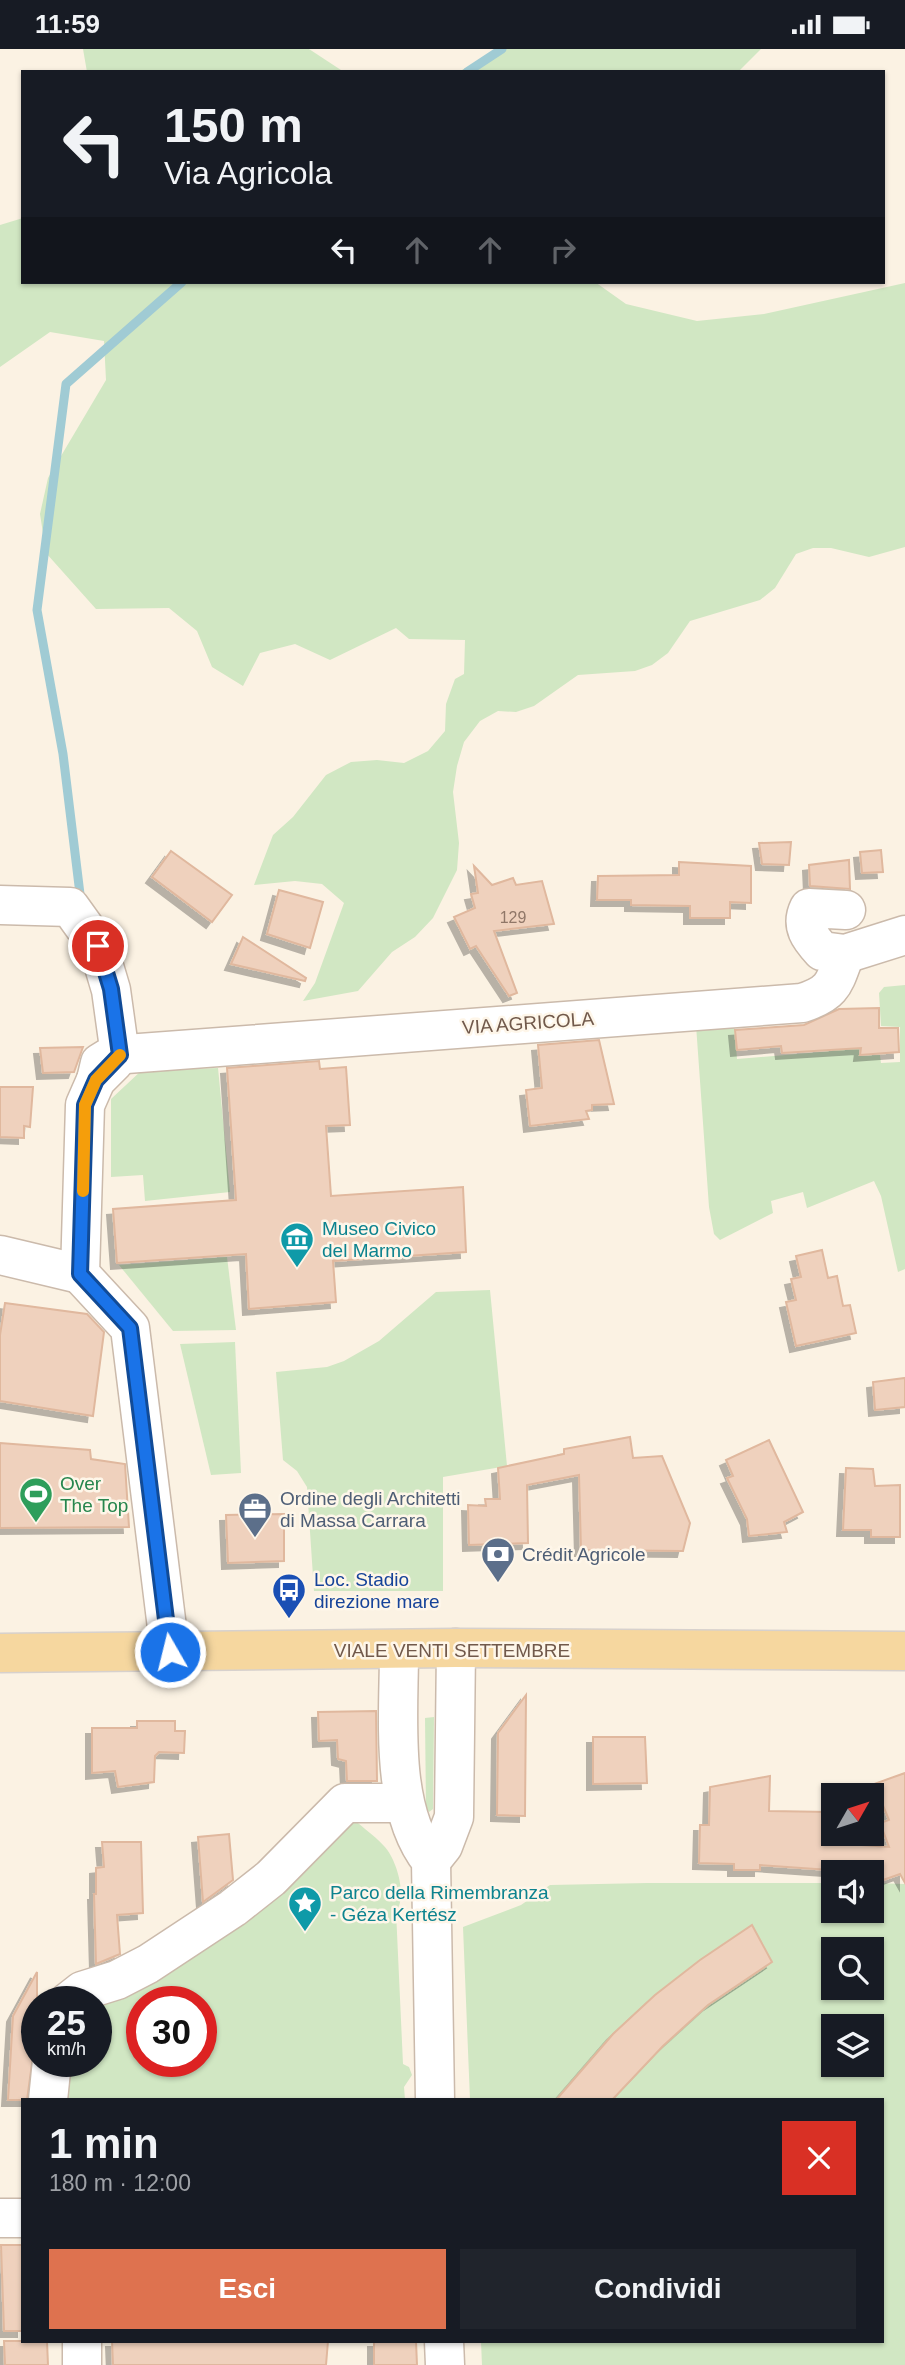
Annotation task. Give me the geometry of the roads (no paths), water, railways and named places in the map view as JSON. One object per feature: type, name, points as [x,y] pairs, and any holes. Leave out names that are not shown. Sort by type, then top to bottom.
[{"type":"main road","name":"VIALE VENTI SETTEMBRE","points":[[0,1653],[456,1649],[905,1651]]},
{"type":"street","points":[[0,905],[70,907],[98,946],[111,989],[108,1068],[85,1105],[80,1274]]},
{"type":"street","points":[[846,910],[809,908],[805,915],[807,935],[822,951],[845,954],[905,935]]},
{"type":"street","name":"VIA AGRICOLA","points":[[108,1068],[802,1003],[820,998],[832,989],[845,954]]},
{"type":"street","points":[[0,1255],[80,1274],[130,1328],[170,1652]]},
{"type":"street","points":[[431,1861],[443,1846],[454,1817],[456,1649]]},
{"type":"street","points":[[399,1651],[403,1803],[412,1835],[431,1861],[435,2098]]},
{"type":"street","points":[[98,1986],[117,1980],[148,1964],[233,1908],[271,1878],[345,1803],[403,1803]]},
{"type":"street","points":[[48,2098],[50,2077]]},
{"type":"street","points":[[0,2218],[21,2218]]},
{"type":"street","points":[[82,2343],[82,2365]]},
{"type":"street","points":[[444,2343],[445,2365]]},
{"type":"waterway","points":[[470,70],[502,49]]},
{"type":"waterway","points":[[80,894],[63,754],[37,610],[66,384],[180,284]]},
{"type":"place","name":"Museo Civico del Marmo","points":[[297,1269]]},
{"type":"place","name":"Over The Top","points":[[36,1524]]},
{"type":"place","name":"Ordine degli Architetti di Massa Carrara","points":[[255,1539]]},
{"type":"place","name":"Crédit Agricole","points":[[498,1584]]},
{"type":"place","name":"Loc. Stadio direzione mare","points":[[289,1620]]},
{"type":"place","name":"Parco della Rimembranza - Géza Kertész","points":[[305,1933]]}]
